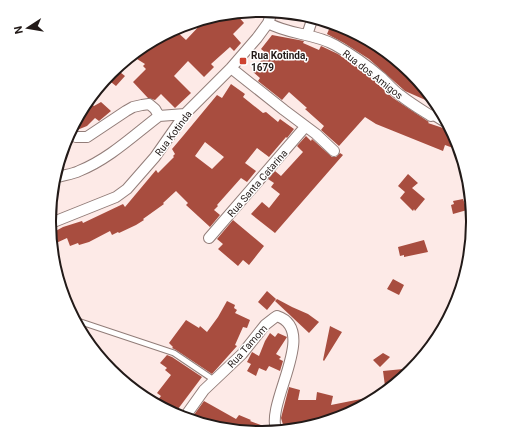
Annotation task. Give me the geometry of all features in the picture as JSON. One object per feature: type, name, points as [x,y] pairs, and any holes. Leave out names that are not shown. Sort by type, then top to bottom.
[{"type":"street","name":"Rua Kotinda","points":[[56,221],[76,214],[121,194],[155,157],[186,114],[231,68],[268,23],[270,17]]},
{"type":"street","name":"Rua dos Amigos","points":[[268,23],[287,32],[307,35],[329,41],[381,78],[400,95],[435,115]]},
{"type":"street","points":[[307,35],[311,23]]},
{"type":"street","points":[[231,68],[305,127],[316,134],[334,151]]},
{"type":"street","points":[[75,137],[87,137],[126,111],[142,104],[149,104],[159,116]]},
{"type":"street","points":[[61,176],[79,171],[94,164],[159,116],[186,114]]},
{"type":"street","name":"Rua Santa Catarina","points":[[209,238],[305,127]]},
{"type":"street","name":"Rua Tamom","points":[[188,412],[204,390],[242,354],[265,325],[277,316],[286,320],[291,328],[294,341],[293,352],[277,402],[274,417],[275,426]]},
{"type":"lane","points":[[83,323],[174,353],[214,380]]},
{"type":"building","points":[[240,18],[244,23],[233,34],[241,43],[234,51],[230,47],[211,64],[214,67],[204,77],[188,61],[174,76],[191,93],[175,108],[161,94],[155,100],[148,98],[133,82],[146,69],[143,66],[145,64],[137,59],[159,44],[180,34],[186,40],[198,27],[208,24]]},
{"type":"building","points":[[329,29],[351,38],[375,51],[406,77],[425,100],[405,91],[369,59],[327,34]]},
{"type":"building","points":[[272,35],[304,41],[303,43],[319,50],[321,46],[338,54],[367,74],[393,98],[429,122],[428,123],[442,128],[452,148],[445,145],[443,151],[376,124],[365,117],[339,146],[321,130],[324,126],[289,92],[282,100],[258,81],[260,78],[252,71],[267,54],[261,49]]},
{"type":"building","points":[[121,73],[125,76],[116,86],[111,82]]},
{"type":"building","points":[[231,84],[245,94],[243,97],[263,113],[266,112],[278,122],[280,119],[294,129],[269,157],[257,148],[245,163],[256,171],[247,182],[241,178],[217,205],[218,206],[214,210],[220,215],[210,227],[186,205],[188,203],[176,191],[163,203],[164,204],[143,219],[144,220],[119,233],[118,232],[112,235],[110,231],[89,242],[79,245],[78,243],[70,246],[67,238],[58,242],[57,230],[63,227],[82,221],[83,223],[123,204],[125,207],[156,170],[158,173],[174,157],[173,156],[175,154],[172,149],[217,95],[222,98]],"holes":[[[205,142],[224,157],[212,169],[195,156]]]},
{"type":"building","points":[[101,102],[111,111],[99,121],[95,118],[87,126],[79,129],[91,108]]},
{"type":"building","points":[[306,136],[311,141],[312,139],[332,157],[336,157],[340,153],[343,155],[275,233],[251,214],[262,202],[269,208],[280,194],[271,187],[274,183],[268,179],[275,171],[281,176],[303,152],[297,146]]},
{"type":"building","points":[[408,174],[418,183],[412,188],[425,199],[415,211],[414,209],[413,211],[400,198],[405,192],[398,186]]},
{"type":"building","points":[[463,199],[465,211],[453,214],[451,205],[454,204],[453,201]]},
{"type":"building","points":[[233,220],[264,246],[249,265],[243,260],[238,266],[218,249],[223,244],[217,239]]},
{"type":"building","points":[[424,240],[428,252],[404,257],[404,255],[400,256],[398,247]]},
{"type":"building","points":[[393,279],[404,285],[399,295],[387,289]]},
{"type":"building","points":[[267,291],[276,299],[267,310],[258,302]]},
{"type":"building","points":[[277,299],[308,314],[319,322],[309,333],[275,301]]},
{"type":"building","points":[[227,301],[235,305],[234,308],[237,310],[235,313],[250,320],[247,328],[243,327],[235,345],[237,346],[212,374],[172,348],[173,347],[169,343],[186,320],[199,328],[200,326],[207,332]]},
{"type":"building","points":[[330,326],[342,332],[324,361],[323,360]]},
{"type":"building","points":[[270,333],[275,337],[278,333],[287,337],[276,354],[281,357],[279,359],[283,361],[280,371],[269,366],[266,371],[259,368],[256,376],[247,371],[251,364],[247,362],[252,352],[259,356]]},
{"type":"building","points":[[383,353],[390,357],[380,367],[373,360]]},
{"type":"building","points":[[167,355],[202,377],[179,408],[159,399],[161,396],[157,393],[171,375],[165,370],[167,368],[160,363]]},
{"type":"building","points":[[403,369],[385,384],[383,371]]},
{"type":"building","points":[[289,387],[300,390],[298,400],[316,400],[317,392],[333,396],[331,405],[364,398],[327,415],[314,419],[283,425],[281,418]]},
{"type":"building","points":[[204,401],[236,419],[239,415],[264,426],[248,426],[221,422],[194,415]]},
{"type":"place","name":"Rua Kotinda, 1679","points":[[243,61]]}]
